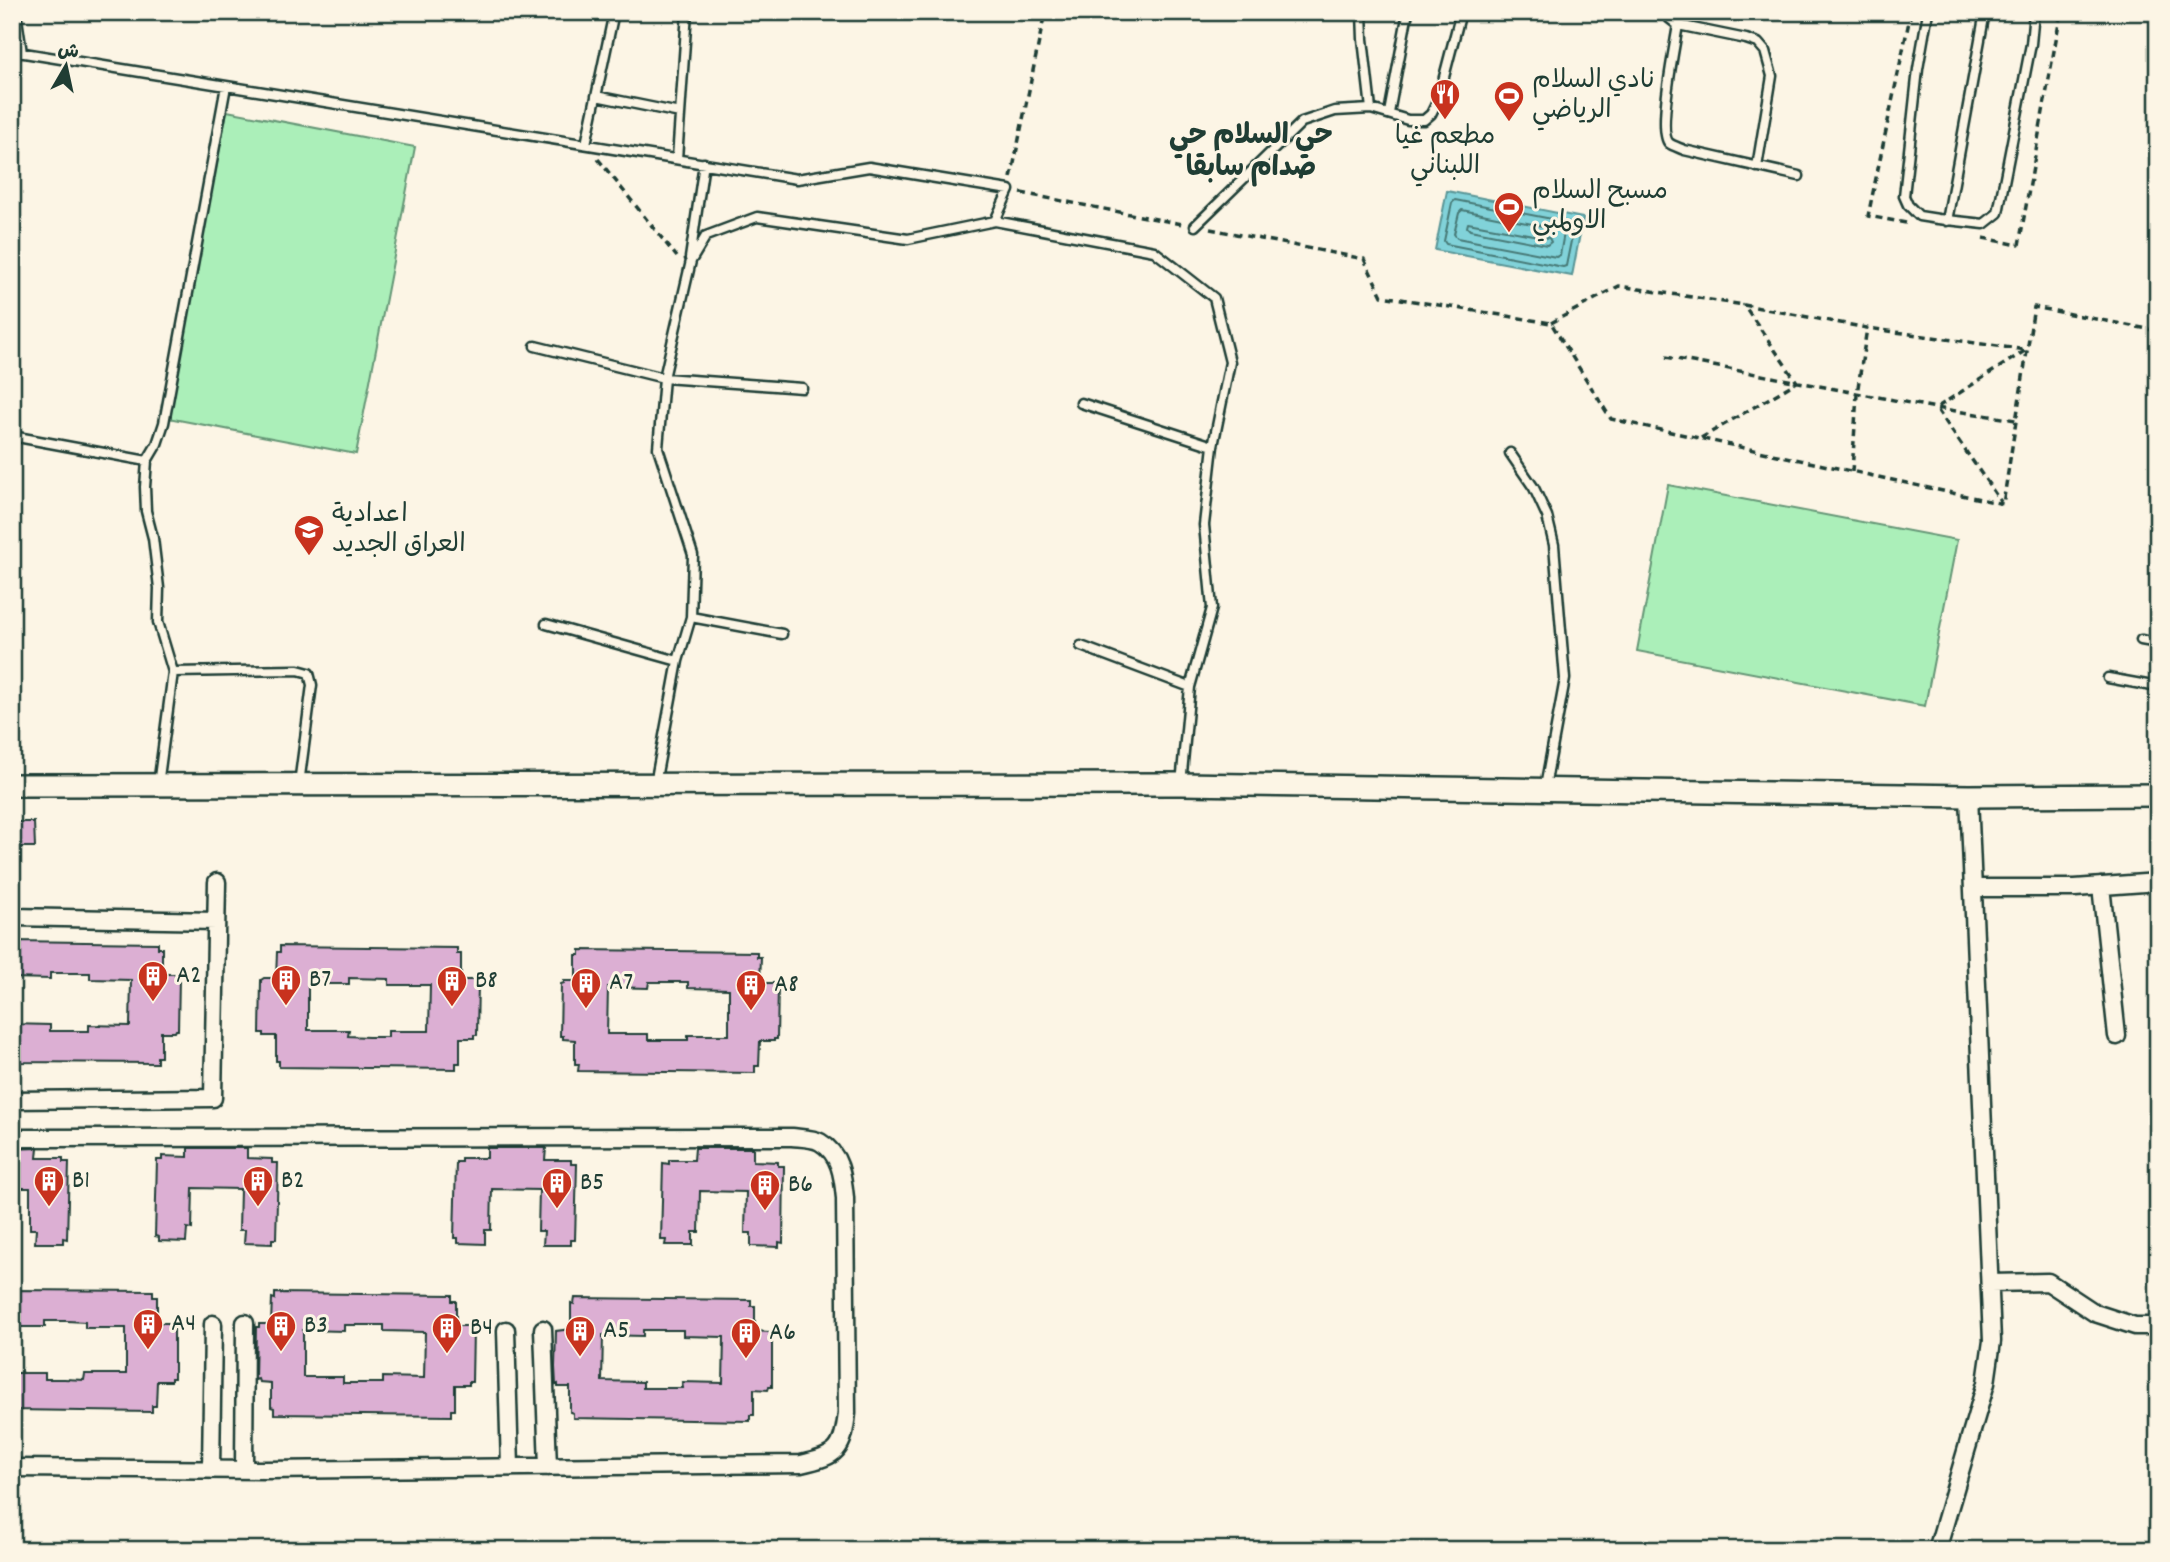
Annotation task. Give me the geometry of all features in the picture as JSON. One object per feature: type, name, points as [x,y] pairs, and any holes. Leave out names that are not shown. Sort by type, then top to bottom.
[{"type":"street","points":[[12,785],[1181,784],[1969,796],[2158,795]]},
{"type":"street","points":[[1937,1550],[1986,1383],[1992,1341],[1969,796]]},
{"type":"street","points":[[12,1100],[213,1098],[217,882]]},
{"type":"street","points":[[1973,888],[2101,886],[2158,882]]},
{"type":"street","points":[[2101,886],[2117,1036]]},
{"type":"street","points":[[12,917],[216,921]]},
{"type":"street","points":[[12,1138],[792,1137],[819,1141],[832,1152],[842,1172],[845,1198],[847,1413],[845,1434],[837,1450],[821,1459],[801,1464],[244,1470],[12,1468]]},
{"type":"street","points":[[1990,1283],[2048,1282],[2095,1313],[2135,1326],[2158,1326]]},
{"type":"street","points":[[244,1470],[245,1323]]},
{"type":"street","points":[[211,1470],[213,1324]]},
{"type":"street","points":[[543,1329],[548,1467]]},
{"type":"street","points":[[506,1330],[510,1467]]},
{"type":"lane","points":[[16,12],[22,53]]},
{"type":"lane","points":[[586,144],[614,12]]},
{"type":"lane","points":[[677,159],[687,12]]},
{"type":"lane","points":[[1362,12],[1371,109]]},
{"type":"lane","points":[[1390,113],[1408,12]]},
{"type":"lane","points":[[1195,226],[1302,122],[1335,111],[1371,109],[1408,120],[1423,120],[1431,114],[1438,100],[1461,12]]},
{"type":"lane","points":[[1667,12],[1669,18],[1678,25],[1746,39],[1758,43],[1765,51],[1772,76],[1757,167]]},
{"type":"lane","points":[[1928,12],[1918,69],[1904,196],[1908,205],[1919,215],[1947,221],[1984,224],[1998,213],[2032,44],[2034,12]]},
{"type":"lane","points":[[1947,221],[1985,12]]},
{"type":"lane","points":[[1678,25],[1664,117],[1664,135],[1670,144],[1684,150],[1799,176]]},
{"type":"lane","points":[[12,51],[797,179],[869,167],[1009,190],[995,221]]},
{"type":"lane","points":[[158,785],[173,672],[158,622],[159,588],[153,538],[146,510],[147,461],[157,444],[164,423],[226,86]]},
{"type":"lane","points":[[596,96],[680,113]]},
{"type":"lane","points":[[688,271],[704,163]]},
{"type":"lane","points":[[655,784],[678,661],[691,617],[693,555],[658,447],[664,378],[691,261],[706,236],[757,217],[908,239],[995,221],[1154,251],[1214,298],[1230,362],[1213,446],[1204,525],[1212,608],[1190,687],[1181,784]]},
{"type":"lane","points":[[535,346],[664,378],[802,388]]},
{"type":"lane","points":[[1081,403],[1213,446]]},
{"type":"lane","points":[[12,436],[147,461]]},
{"type":"lane","points":[[1510,453],[1534,488],[1554,545],[1565,679],[1545,790]]},
{"type":"lane","points":[[691,617],[782,634]]},
{"type":"lane","points":[[546,624],[678,661]]},
{"type":"lane","points":[[2141,640],[2158,643]]},
{"type":"lane","points":[[1081,646],[1190,687]]},
{"type":"lane","points":[[173,672],[299,670],[309,674],[312,685],[299,784]]},
{"type":"lane","points":[[2108,678],[2158,687]]},
{"type":"path","points":[[1045,12],[1009,190],[1364,259],[1381,296],[1551,323],[1619,286],[1867,328],[2026,350]]},
{"type":"path","points":[[586,144],[688,271]]},
{"type":"path","points":[[1744,306],[1797,382]]},
{"type":"path","points":[[2003,504],[2034,307],[2158,331]]},
{"type":"path","points":[[1551,323],[1611,419],[2003,504]]},
{"type":"path","points":[[1852,472],[1857,394],[1867,328]]},
{"type":"path","points":[[1936,408],[2026,350]]},
{"type":"path","points":[[1666,357],[1857,394],[2016,420]]},
{"type":"path","points":[[1700,439],[1797,382]]},
{"type":"path","points":[[1936,408],[2003,504]]},
{"type":"green space","points":[[227,111],[415,147],[356,454],[168,418]]},
{"type":"green space","points":[[1668,485],[1957,540],[1925,706],[1637,651]]},
{"type":"water","name":"مسبح السلام الاولمبي","points":[[1447,191],[1583,218],[1572,276],[1435,250]]},
{"type":"building","points":[[12,822],[34,822],[35,847],[12,847]]},
{"type":"building","name":"A2","points":[[12,941],[158,943],[158,948],[162,948],[162,974],[176,974],[179,977],[178,1030],[161,1032],[161,1057],[157,1057],[157,1063],[12,1062],[12,1024],[50,1025],[50,1031],[89,1031],[89,1025],[130,1026],[131,980],[90,979],[90,973],[50,973],[50,979],[12,978]]},
{"type":"building","points":[[280,946],[457,948],[457,954],[461,954],[461,980],[478,982],[477,1035],[474,1035],[474,1038],[460,1038],[460,1063],[456,1063],[456,1069],[279,1067],[279,1061],[276,1061],[276,1036],[264,1036],[264,1033],[260,1033],[261,980],[276,978],[277,952],[280,952]],"holes":[[[349,978],[389,979],[389,985],[430,985],[429,1031],[388,1031],[388,1037],[368,1037],[348,1036],[349,1030],[308,1030],[308,984],[349,984]]]},
{"type":"building","points":[[580,950],[757,952],[757,957],[761,957],[760,983],[774,983],[778,986],[777,1039],[760,1041],[759,1066],[755,1066],[755,1073],[578,1071],[579,1064],[575,1064],[575,1040],[563,1039],[563,1036],[560,1036],[561,984],[564,981],[576,981],[576,955],[580,955]],"holes":[[[649,982],[688,982],[688,988],[729,989],[729,1035],[688,1035],[688,1040],[648,1040],[648,1034],[607,1034],[608,987],[648,988]]]},
{"type":"building","name":"B1","points":[[38,1148],[37,1158],[63,1158],[63,1162],[69,1162],[67,1239],[63,1238],[63,1243],[35,1243],[36,1229],[30,1229],[30,1188],[12,1188],[12,1149]]},
{"type":"building","name":"B2","points":[[188,1148],[247,1148],[247,1158],[272,1159],[272,1163],[278,1163],[276,1239],[272,1239],[272,1244],[244,1243],[245,1230],[239,1230],[240,1189],[193,1188],[192,1229],[187,1228],[186,1242],[159,1241],[159,1237],[155,1236],[157,1160],[162,1160],[162,1156],[188,1157]]},
{"type":"building","name":"B5","points":[[487,1148],[546,1148],[545,1160],[571,1160],[571,1164],[577,1164],[575,1240],[571,1240],[571,1245],[543,1245],[544,1231],[538,1231],[539,1190],[492,1189],[491,1230],[485,1230],[485,1244],[458,1243],[458,1238],[454,1238],[456,1162],[461,1162],[461,1158],[487,1158]]},
{"type":"building","name":"B6","points":[[695,1148],[753,1148],[753,1161],[778,1162],[778,1166],[784,1166],[783,1243],[779,1242],[779,1247],[751,1246],[751,1233],[745,1233],[746,1192],[700,1191],[699,1232],[693,1232],[693,1245],[665,1245],[666,1240],[661,1240],[663,1163],[669,1164],[669,1160],[694,1160]]},
{"type":"building","name":"A4","points":[[12,1290],[153,1291],[153,1297],[157,1297],[157,1323],[174,1325],[174,1378],[171,1378],[171,1381],[157,1381],[156,1406],[152,1406],[152,1412],[12,1410],[12,1373],[45,1373],[45,1379],[84,1380],[85,1374],[126,1374],[126,1328],[85,1328],[85,1322],[67,1321],[45,1321],[45,1327],[12,1327]]},
{"type":"building","points":[[275,1293],[452,1295],[452,1301],[456,1301],[456,1326],[470,1326],[473,1329],[472,1382],[469,1382],[469,1385],[455,1385],[455,1410],[451,1410],[451,1416],[274,1414],[274,1408],[271,1407],[271,1383],[255,1380],[256,1327],[259,1327],[259,1324],[271,1324],[272,1298],[275,1299]],"holes":[[[344,1325],[384,1325],[384,1331],[425,1332],[424,1378],[383,1377],[383,1383],[343,1383],[343,1377],[303,1377],[303,1330],[344,1331]]]},
{"type":"building","points":[[575,1298],[751,1300],[751,1306],[755,1306],[755,1331],[772,1334],[772,1387],[768,1390],[754,1389],[754,1415],[750,1415],[750,1421],[573,1418],[573,1413],[570,1412],[570,1387],[556,1385],[555,1367],[556,1331],[571,1329],[571,1303],[574,1304]],"holes":[[[643,1330],[683,1330],[683,1336],[724,1337],[723,1383],[682,1382],[683,1388],[643,1388],[643,1382],[602,1381],[603,1335],[643,1336]]]},
{"type":"place","name":"مطعم غيا اللبناني","points":[[1445,121]]},
{"type":"place","name":"نادي السلام الرياضي","points":[[1509,123]]},
{"type":"place","name":"مسبح السلام الاولمبي","points":[[1509,234]]},
{"type":"place","name":"اعدادية العراق الجديد","points":[[309,557]]},
{"type":"place","name":"A2","points":[[153,1003]]},
{"type":"place","name":"B7","points":[[286,1007]]},
{"type":"place","name":"B8","points":[[452,1008]]},
{"type":"place","name":"A7","points":[[586,1010]]},
{"type":"place","name":"A8","points":[[751,1012]]},
{"type":"place","name":"B1","points":[[49,1208]]},
{"type":"place","name":"B2","points":[[258,1208]]},
{"type":"place","name":"B5","points":[[557,1210]]},
{"type":"place","name":"B6","points":[[765,1212]]},
{"type":"place","name":"A4","points":[[148,1351]]},
{"type":"place","name":"B3","points":[[281,1353]]},
{"type":"place","name":"B4","points":[[447,1355]]},
{"type":"place","name":"A5","points":[[580,1358]]},
{"type":"place","name":"A6","points":[[746,1360]]},
{"type":"district","name":"حي السلام حي صدام سابقا","points":[[1251,154]]}]
